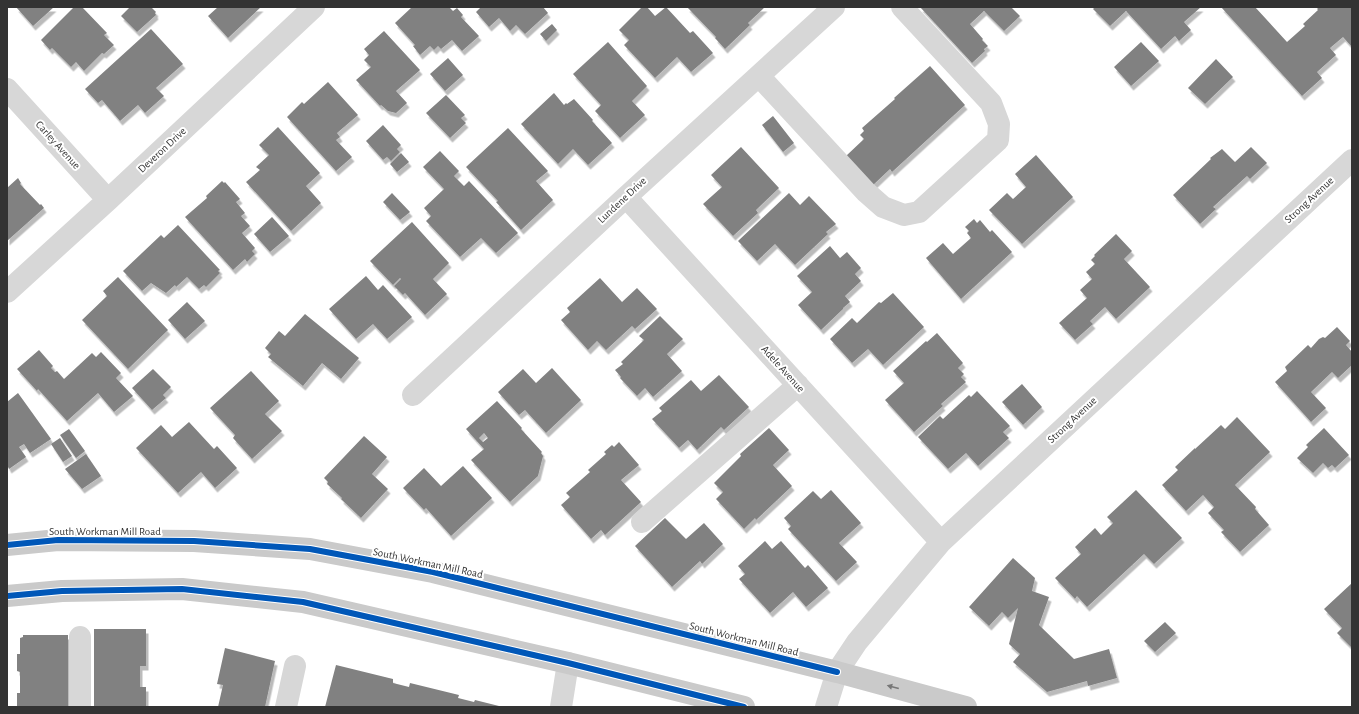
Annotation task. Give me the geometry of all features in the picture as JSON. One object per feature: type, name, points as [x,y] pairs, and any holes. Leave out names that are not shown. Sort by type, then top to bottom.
[{"type":"main road","name":"South Workman Mill Road","points":[[7,545],[58,540],[194,541],[310,549],[433,572],[836,672],[966,707]]},
{"type":"main road","points":[[7,596],[62,591],[182,589],[303,602],[568,663],[744,707]]},
{"type":"street","name":"Deveron Drive","points":[[7,292],[108,200],[314,7]]},
{"type":"street","name":"Lundene Drive","points":[[413,395],[626,197],[834,7]]},
{"type":"street","points":[[758,76],[866,192],[883,207],[904,215],[919,212],[998,140],[999,124],[991,103],[902,7]]},
{"type":"street","name":"Carley Avenue","points":[[7,89],[108,200]]},
{"type":"street","name":"Strong Avenue","points":[[826,707],[836,672],[857,642],[941,542],[1352,160]]},
{"type":"street","name":"Adele Avenue","points":[[626,197],[941,542]]},
{"type":"street","points":[[642,522],[798,385]]},
{"type":"street","points":[[80,638],[80,707]]},
{"type":"street","points":[[561,707],[568,663]]},
{"type":"street","points":[[286,707],[296,666]]},
{"type":"building","points":[[16,7],[54,7],[33,26]]},
{"type":"building","points":[[74,7],[82,7],[107,33],[104,35],[114,45],[104,54],[102,53],[84,71],[76,62],[71,67],[52,48],[50,50],[41,40]]},
{"type":"building","points":[[130,7],[153,7],[152,8],[156,12],[156,15],[137,32],[121,16]]},
{"type":"building","points":[[218,7],[261,7],[228,38],[208,16]]},
{"type":"building","points":[[412,7],[449,7],[453,11],[457,8],[463,15],[461,17],[479,36],[462,51],[452,40],[441,49],[438,46],[434,50],[430,46],[420,55],[413,46],[415,45],[395,23]]},
{"type":"building","points":[[481,7],[543,7],[548,13],[525,34],[516,25],[510,31],[499,18],[489,27],[476,12]]},
{"type":"building","points":[[642,7],[647,7],[655,16],[666,7],[690,33],[693,31],[713,53],[691,72],[677,57],[655,78],[624,45],[629,40],[619,30]]},
{"type":"building","points":[[687,7],[765,7],[748,23],[750,25],[725,49],[715,38],[716,37]]},
{"type":"building","points":[[920,7],[1011,7],[1020,16],[1004,31],[984,11],[970,24],[988,46],[984,49],[985,51],[972,63]]},
{"type":"building","points":[[1095,7],[1201,7],[1184,22],[1191,30],[1179,41],[1175,36],[1161,49],[1126,11],[1110,26],[1093,9]]},
{"type":"building","points":[[1221,7],[1255,7],[1287,42],[1305,26],[1303,24],[1318,10],[1317,9],[1319,7],[1352,7],[1352,47],[1343,37],[1330,48],[1336,55],[1317,72],[1322,78],[1302,96]]},
{"type":"building","points":[[552,24],[557,30],[546,41],[540,34]]},
{"type":"building","points":[[151,29],[183,64],[156,88],[164,96],[145,113],[138,105],[120,121],[102,100],[98,103],[85,89]]},
{"type":"building","points":[[384,31],[420,70],[396,91],[407,103],[396,113],[388,111],[381,105],[380,106],[356,80],[371,67],[364,60],[369,55],[364,49]]},
{"type":"building","points":[[608,42],[647,86],[632,101],[645,115],[620,138],[595,111],[601,105],[573,74]]},
{"type":"building","points":[[1141,42],[1159,61],[1131,86],[1114,67]]},
{"type":"building","points":[[448,58],[463,75],[445,91],[430,74]]},
{"type":"building","points":[[1216,59],[1233,77],[1205,104],[1188,88]]},
{"type":"building","points":[[930,66],[965,105],[892,172],[890,169],[872,186],[846,156],[864,139],[860,135],[864,131],[862,128]]},
{"type":"building","points":[[328,82],[358,115],[337,133],[340,137],[336,140],[352,157],[336,171],[287,117],[302,102],[304,104]]},
{"type":"building","points":[[554,93],[564,105],[574,99],[612,143],[588,165],[573,149],[558,164],[521,124]]},
{"type":"building","points":[[446,95],[465,115],[461,118],[466,123],[450,138],[426,113]]},
{"type":"building","points":[[773,116],[794,143],[783,152],[762,125]]},
{"type":"building","points":[[383,125],[401,145],[397,149],[400,152],[391,161],[387,157],[383,160],[366,141]]},
{"type":"building","points":[[278,127],[320,173],[306,186],[321,203],[291,231],[246,182],[260,170],[256,167],[269,155],[259,145]]},
{"type":"building","points":[[508,128],[548,171],[536,181],[553,200],[521,230],[496,202],[498,201],[466,167]]},
{"type":"building","points":[[741,147],[779,188],[756,210],[758,213],[733,236],[703,204],[722,187],[711,175]]},
{"type":"building","points":[[1251,147],[1267,163],[1250,179],[1247,176],[1213,207],[1216,209],[1200,224],[1173,195],[1211,159],[1210,158],[1222,149],[1235,162]]},
{"type":"building","points":[[440,151],[459,171],[454,176],[464,186],[469,181],[518,233],[496,253],[481,238],[460,257],[426,221],[431,216],[424,208],[444,189],[423,167]]},
{"type":"building","points":[[401,153],[409,162],[397,172],[390,164]]},
{"type":"building","points":[[1036,155],[1073,197],[1022,244],[989,210],[1007,193],[1013,199],[1026,187],[1015,174]]},
{"type":"building","points":[[18,178],[21,183],[20,184],[44,208],[7,241],[7,188]]},
{"type":"building","points":[[222,181],[224,183],[225,182],[240,199],[236,202],[245,213],[241,216],[250,226],[242,233],[255,248],[252,251],[255,254],[247,262],[245,259],[233,270],[185,217],[207,198],[206,196]]},
{"type":"building","points":[[392,193],[410,212],[400,220],[383,202]]},
{"type":"building","points":[[789,193],[800,205],[809,196],[836,224],[826,232],[828,234],[795,265],[775,244],[757,261],[738,241]]},
{"type":"building","points":[[272,217],[289,236],[270,252],[254,234]]},
{"type":"building","points":[[974,219],[977,223],[980,220],[990,232],[992,230],[1012,252],[961,299],[926,258],[943,243],[953,254],[971,238],[967,233],[969,231],[965,227]]},
{"type":"building","points":[[412,222],[449,263],[433,279],[447,294],[425,315],[405,293],[403,295],[394,286],[401,279],[400,278],[393,285],[370,261]]},
{"type":"building","points":[[178,225],[220,270],[218,271],[220,273],[206,287],[204,285],[199,289],[187,277],[176,287],[175,285],[166,293],[151,283],[142,291],[123,271],[161,235],[164,238]]},
{"type":"building","points":[[1116,234],[1132,251],[1124,259],[1150,287],[1116,319],[1105,307],[1090,321],[1093,324],[1075,340],[1059,323],[1087,298],[1080,290],[1092,279],[1086,272],[1095,264],[1091,260],[1095,256],[1094,255]]},
{"type":"building","points":[[830,246],[840,258],[847,252],[861,268],[855,274],[861,281],[845,296],[850,302],[821,330],[798,305],[812,292],[797,276]]},
{"type":"building","points":[[366,276],[378,290],[383,285],[412,317],[387,339],[373,324],[356,339],[329,309]]},
{"type":"building","points":[[118,277],[168,330],[128,369],[82,320],[107,296],[103,291]]},
{"type":"building","points":[[600,278],[622,302],[637,288],[657,309],[635,329],[632,326],[606,350],[597,341],[588,350],[561,320],[570,312],[567,308]]},
{"type":"building","points":[[893,293],[924,327],[883,365],[868,349],[852,363],[830,339],[852,318],[857,323],[879,302],[881,303]]},
{"type":"building","points":[[187,302],[205,321],[185,339],[168,320]]},
{"type":"building","points":[[305,314],[359,358],[341,379],[322,363],[303,386],[268,357],[271,354],[265,348],[279,331],[285,336]]},
{"type":"building","points":[[660,316],[683,339],[667,354],[682,371],[653,397],[645,388],[637,396],[620,378],[621,377],[615,370],[623,364],[621,362],[644,340],[639,336]]},
{"type":"building","points":[[1337,327],[1350,341],[1346,345],[1352,352],[1352,365],[1338,378],[1332,372],[1311,392],[1326,408],[1311,422],[1275,382],[1287,371],[1285,367],[1308,345],[1311,348],[1319,339],[1323,337],[1325,338]]},
{"type":"building","points":[[937,333],[963,363],[958,368],[964,374],[961,377],[966,382],[941,404],[943,406],[914,432],[885,400],[904,383],[893,371]]},
{"type":"building","points":[[39,350],[53,366],[51,368],[55,372],[57,371],[64,379],[92,353],[96,357],[101,352],[121,373],[116,378],[133,396],[114,412],[98,393],[67,421],[38,389],[37,391],[17,369]]},
{"type":"building","points":[[552,368],[581,400],[546,433],[525,410],[519,415],[498,392],[523,369],[536,383]]},
{"type":"building","points":[[153,369],[171,387],[163,395],[166,398],[152,410],[132,388]]},
{"type":"building","points":[[251,371],[279,401],[265,414],[282,431],[252,459],[233,438],[235,435],[210,408]]},
{"type":"building","points":[[719,375],[749,407],[724,430],[721,427],[697,450],[688,440],[679,448],[652,419],[662,411],[659,408],[691,380],[701,391]]},
{"type":"building","points":[[1022,384],[1042,407],[1023,425],[1002,402]]},
{"type":"building","points":[[977,391],[1010,426],[1003,432],[1009,438],[978,466],[966,453],[948,469],[918,437],[940,416],[943,419],[969,395],[971,397]]},
{"type":"building","points":[[18,393],[51,439],[30,453],[24,444],[19,447],[26,457],[9,469],[7,465],[7,402]]},
{"type":"building","points":[[497,401],[542,452],[541,453],[543,456],[538,476],[510,502],[471,460],[484,449],[466,429]],"holes":[[[484,433],[488,438],[483,442],[479,438]]]},
{"type":"building","points":[[1237,417],[1270,452],[1235,485],[1256,507],[1255,509],[1269,525],[1240,552],[1221,532],[1224,530],[1208,513],[1214,507],[1203,495],[1186,511],[1162,485],[1178,470],[1175,467],[1195,448],[1221,425],[1225,429]]},
{"type":"building","points":[[189,422],[214,449],[217,446],[237,468],[215,488],[201,472],[178,493],[136,448],[161,425],[172,437]]},
{"type":"building","points":[[769,428],[789,450],[773,465],[792,486],[756,520],[755,518],[744,529],[716,499],[723,492],[714,483],[741,456],[740,454]]},
{"type":"building","points":[[1324,428],[1349,455],[1335,468],[1332,465],[1328,468],[1323,463],[1313,473],[1297,458],[1308,447],[1306,445]]},
{"type":"building","points":[[69,429],[85,451],[76,458],[60,435]]},
{"type":"building","points":[[364,436],[387,457],[372,474],[388,489],[361,518],[327,484],[328,482],[324,478]]},
{"type":"building","points":[[60,438],[72,456],[63,462],[51,444]]},
{"type":"building","points":[[619,442],[639,465],[621,480],[641,502],[605,535],[601,530],[591,539],[561,505],[570,497],[566,493],[590,472],[588,470],[606,454],[604,452],[612,445],[614,447]]},
{"type":"building","points":[[86,454],[101,476],[82,489],[65,469]]},
{"type":"building","points":[[463,466],[492,498],[451,536],[426,508],[424,510],[403,488],[424,468],[441,486]]},
{"type":"building","points":[[831,490],[861,523],[839,543],[857,562],[836,581],[788,529],[791,526],[784,518],[813,491],[821,499]]},
{"type":"building","points":[[1136,490],[1182,538],[1154,564],[1144,554],[1087,607],[1077,596],[1075,599],[1055,578],[1081,554],[1075,547],[1095,528],[1101,535],[1113,523],[1107,517]]},
{"type":"building","points":[[665,518],[686,539],[704,523],[723,544],[702,564],[700,561],[672,587],[635,546]]},
{"type":"building","points":[[765,541],[772,549],[781,541],[805,568],[808,565],[828,588],[806,607],[793,592],[770,613],[739,579],[745,574],[738,566]]},
{"type":"building","points":[[1013,558],[1035,578],[1032,591],[1049,597],[1039,625],[1074,659],[1109,649],[1117,678],[1088,686],[1087,681],[1047,692],[1013,662],[1020,654],[1009,644],[1018,608],[1008,618],[1002,612],[989,626],[969,607]]},
{"type":"building","points":[[1352,583],[1352,648],[1337,633],[1342,628],[1324,609]]},
{"type":"building","points":[[1165,622],[1176,633],[1155,652],[1144,641]]},
{"type":"building","points":[[94,629],[146,629],[146,666],[140,666],[140,687],[146,687],[146,707],[94,707]]},
{"type":"building","points":[[23,635],[68,635],[68,707],[17,707],[17,693],[20,693],[20,672],[17,671],[17,654],[20,654],[20,638],[23,637]]},
{"type":"building","points":[[225,648],[275,661],[265,707],[218,707],[223,685],[217,684]]},
{"type":"building","points":[[336,665],[393,679],[393,683],[409,687],[410,683],[459,695],[458,698],[474,702],[475,700],[503,707],[325,707]]},
{"type":"cycle path","points":[[7,545],[58,540],[194,541],[310,549],[433,572],[837,672]]},
{"type":"cycle path","points":[[7,596],[62,591],[182,589],[303,602],[568,663],[744,707]]}]
